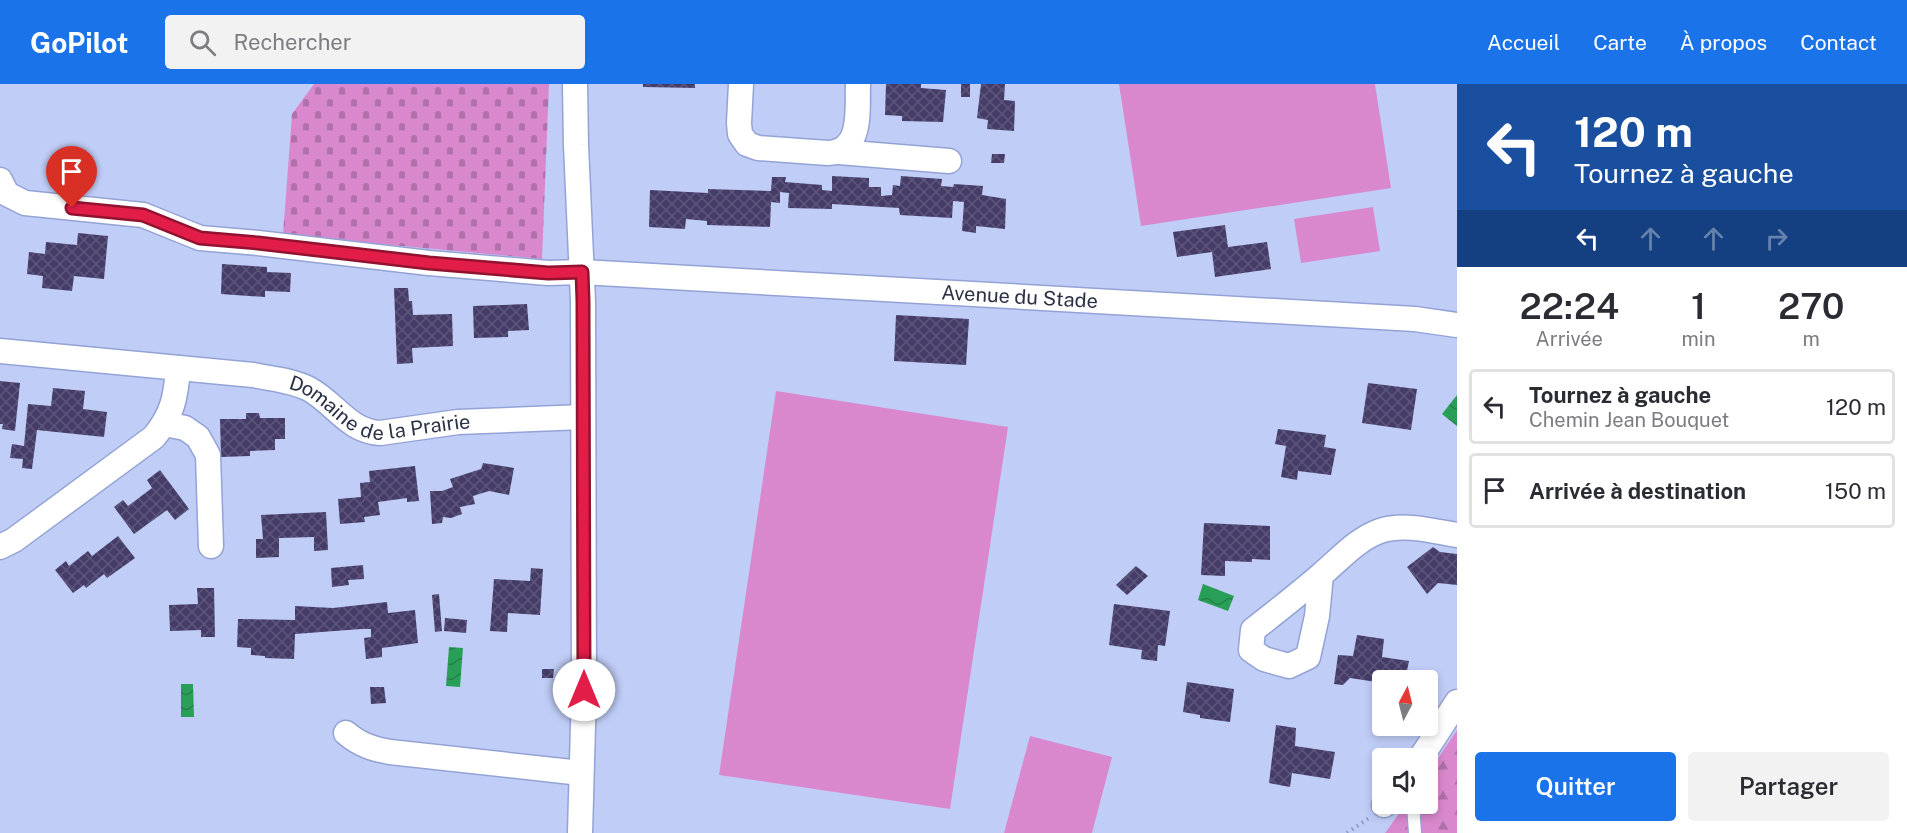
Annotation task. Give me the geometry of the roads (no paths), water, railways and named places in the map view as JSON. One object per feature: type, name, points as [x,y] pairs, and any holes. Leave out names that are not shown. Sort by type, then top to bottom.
[{"type":"street","points":[[575,84],[582,272],[583,417],[584,690],[580,833]]},
{"type":"street","points":[[741,84],[740,134],[747,144],[758,148],[949,161]]},
{"type":"street","points":[[839,153],[851,143],[855,132],[858,84]]},
{"type":"street","name":"Avenue du Stade","points":[[0,180],[7,194],[25,203],[143,215],[200,238],[429,263],[548,273],[582,272],[1415,319],[1457,325]]},
{"type":"street","name":"Domaine de la Prairie","points":[[0,351],[254,375],[291,382],[321,396],[361,429],[370,432],[380,433],[458,422],[583,417]]},
{"type":"street","points":[[0,547],[14,540],[154,437],[165,424],[175,398],[178,368]]},
{"type":"street","points":[[165,424],[185,428],[198,437],[208,455],[211,546]]},
{"type":"street","points":[[1322,575],[1354,546],[1379,531],[1393,528],[1417,528],[1457,535]]},
{"type":"street","points":[[1427,748],[1457,702]]},
{"type":"street","points":[[346,734],[372,749],[390,752],[581,773]]},
{"type":"lane","points":[[1413,814],[1414,833]]},
{"type":"water","points":[[1457,395],[1457,426],[1442,414]]},
{"type":"water","points":[[1203,584],[1234,596],[1228,611],[1198,600]]},
{"type":"water","points":[[449,647],[463,648],[460,687],[446,686]]},
{"type":"water","points":[[181,684],[193,684],[194,717],[181,717]]}]
